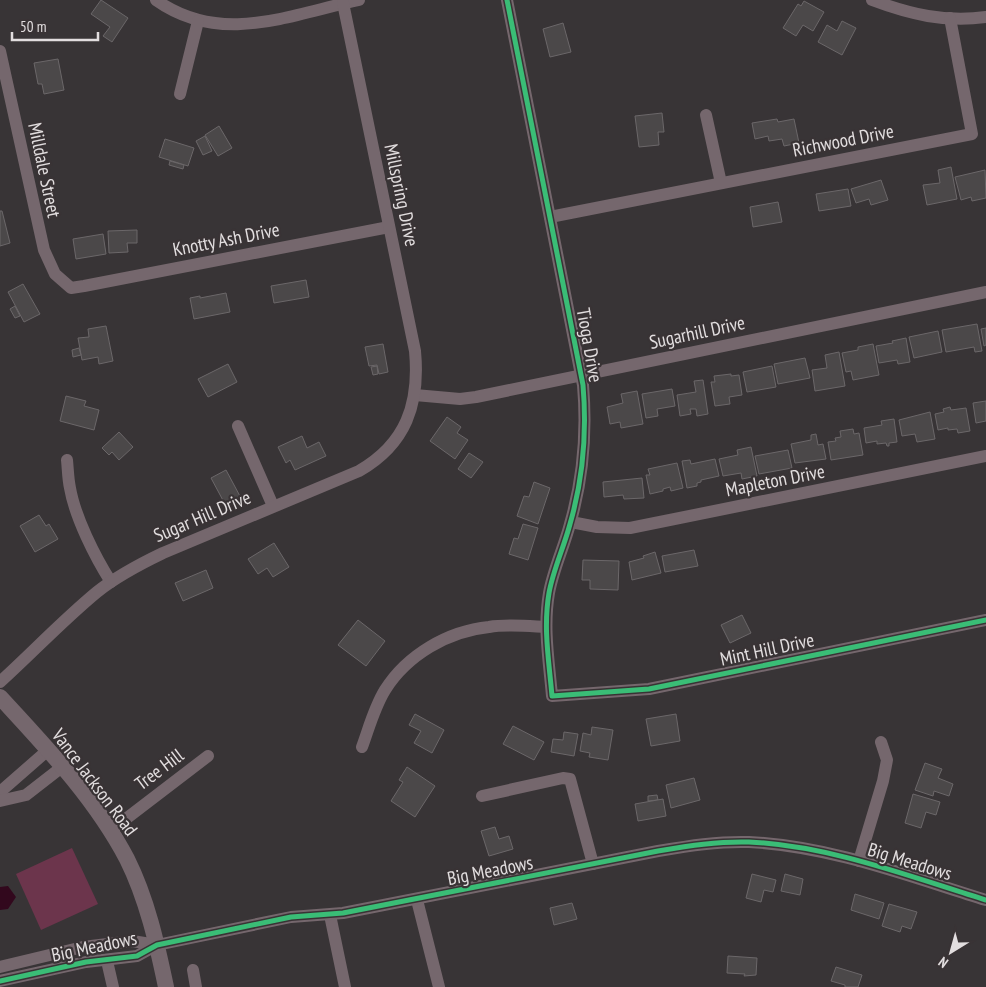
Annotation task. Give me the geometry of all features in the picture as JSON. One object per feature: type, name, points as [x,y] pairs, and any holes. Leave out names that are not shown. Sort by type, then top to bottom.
[{"type":"main road","name":"Vance Jackson Road","points":[[0,697],[62,767],[110,831],[127,860],[157,945],[166,987]]},
{"type":"street","points":[[156,0],[172,10],[198,21],[234,25],[264,22],[359,0]]},
{"type":"street","name":"Tioga Drive","points":[[507,0],[581,375],[586,415],[586,434],[581,473],[571,522],[551,584],[546,627],[552,696]]},
{"type":"street","points":[[872,0],[915,14],[950,18],[986,17]]},
{"type":"street","name":"Millspring Drive","points":[[343,3],[415,351],[417,368],[415,395]]},
{"type":"street","name":"Richwood Drive","points":[[550,217],[972,134],[950,18]]},
{"type":"street","points":[[180,94],[198,21]]},
{"type":"street","name":"Milldale Street","points":[[0,52],[44,250],[55,274],[71,288]]},
{"type":"street","points":[[706,115],[721,183]]},
{"type":"street","name":"Knotty Ash Drive","points":[[71,288],[389,227]]},
{"type":"street","name":"Sugarhill Drive","points":[[415,395],[460,399],[986,292]]},
{"type":"street","name":"Sugar Hill Drive","points":[[0,682],[84,604],[111,582],[138,565],[273,506],[352,475],[378,459],[401,432],[411,410],[415,395]]},
{"type":"street","points":[[238,426],[273,506]]},
{"type":"street","name":"Mapleton Drive","points":[[571,522],[597,527],[630,528],[986,456]]},
{"type":"street","points":[[66,460],[74,504],[96,558],[111,582]]},
{"type":"street","name":"Mint Hill Drive","points":[[552,696],[649,689],[986,620]]},
{"type":"street","points":[[362,747],[374,712],[384,692],[393,678],[416,655],[457,634],[472,630],[502,626],[546,627]]},
{"type":"street","points":[[859,861],[883,781],[887,760],[881,742]]},
{"type":"street","points":[[0,792],[48,750]]},
{"type":"street","name":"Tree Hill","points":[[110,831],[208,756]]},
{"type":"street","points":[[0,800],[26,795],[62,767]]},
{"type":"street","points":[[482,796],[563,778],[570,779],[593,864]]},
{"type":"street","points":[[13,781],[26,795]]},
{"type":"street","name":"Big Meadows","points":[[0,981],[86,962],[137,956],[157,945],[291,917],[330,915],[417,900],[658,851],[703,844],[748,842],[796,846],[843,856],[986,900]]},
{"type":"street","points":[[417,900],[439,987]]},
{"type":"street","points":[[330,915],[345,987]]},
{"type":"street","name":"Big Meadows","points":[[0,967],[83,948],[132,941],[157,945]]},
{"type":"street","points":[[107,960],[113,987]]},
{"type":"street","points":[[192,970],[196,987]]},
{"type":"shaded area","points":[[72,848],[98,904],[41,930],[16,874]]},
{"type":"shaded area","points":[[8,886],[16,897],[8,909],[0,910],[0,887]]},
{"type":"building","points":[[101,0],[128,18],[112,42],[103,36],[110,27],[91,14]]},
{"type":"building","points":[[804,1],[824,12],[813,31],[803,25],[796,36],[783,28],[798,4],[801,6]]},
{"type":"building","points":[[842,21],[856,28],[842,55],[818,42],[827,25],[837,31]]},
{"type":"building","points":[[563,23],[571,52],[550,57],[543,29]]},
{"type":"building","points":[[58,59],[64,90],[44,94],[42,84],[38,84],[34,63]]},
{"type":"building","points":[[662,113],[664,132],[658,132],[659,145],[639,147],[635,116]]},
{"type":"building","points":[[777,119],[778,122],[794,119],[799,143],[784,146],[782,139],[769,141],[768,136],[755,139],[752,123]]},
{"type":"building","points":[[219,126],[232,148],[218,156],[205,135]]},
{"type":"building","points":[[205,136],[212,151],[203,155],[196,141]]},
{"type":"building","points":[[165,139],[194,148],[188,166],[159,157]]},
{"type":"building","points":[[170,161],[184,165],[183,169],[169,165]]},
{"type":"building","points":[[951,167],[957,199],[927,205],[923,185],[940,183],[938,170]]},
{"type":"building","points":[[985,170],[986,198],[972,201],[971,197],[961,200],[955,177]]},
{"type":"building","points":[[881,180],[888,200],[871,205],[869,199],[856,203],[851,189]]},
{"type":"building","points":[[848,189],[851,206],[819,211],[816,194]]},
{"type":"building","points":[[778,202],[782,222],[753,227],[750,207]]},
{"type":"building","points":[[0,211],[2,211],[10,243],[0,246]]},
{"type":"building","points":[[137,230],[137,243],[127,243],[128,252],[109,253],[108,231]]},
{"type":"building","points":[[103,234],[106,254],[76,259],[73,239]]},
{"type":"building","points":[[306,280],[309,297],[274,303],[271,286]]},
{"type":"building","points":[[23,284],[40,314],[24,322],[8,292]]},
{"type":"building","points":[[226,293],[230,312],[194,319],[190,298]]},
{"type":"building","points":[[15,306],[20,316],[15,318],[10,309]]},
{"type":"building","points":[[977,324],[982,351],[975,352],[974,347],[946,352],[942,330]]},
{"type":"building","points":[[106,326],[113,361],[99,364],[98,357],[82,360],[78,338],[89,337],[88,329]]},
{"type":"building","points":[[986,328],[986,345],[984,346],[981,329]]},
{"type":"building","points":[[938,331],[942,352],[914,358],[909,337]]},
{"type":"building","points":[[906,338],[910,362],[898,364],[897,360],[879,363],[876,346]]},
{"type":"building","points":[[383,344],[388,372],[379,374],[377,365],[369,366],[365,347]]},
{"type":"building","points":[[873,344],[879,375],[853,380],[851,371],[846,372],[842,353],[858,350],[858,347]]},
{"type":"building","points":[[79,348],[81,355],[73,357],[72,350]]},
{"type":"building","points":[[839,352],[845,386],[815,391],[812,370],[827,368],[825,355]]},
{"type":"building","points":[[805,358],[810,378],[778,384],[774,364]]},
{"type":"building","points":[[228,364],[237,382],[208,397],[198,379]]},
{"type":"building","points":[[377,366],[378,374],[373,375],[371,367]]},
{"type":"building","points":[[772,366],[776,387],[747,392],[743,372]]},
{"type":"building","points":[[731,374],[731,376],[739,375],[742,395],[729,397],[730,404],[715,406],[711,382],[715,382],[714,376]]},
{"type":"building","points":[[703,380],[708,414],[697,416],[696,409],[690,409],[691,414],[680,416],[677,395],[696,392],[694,381]]},
{"type":"building","points":[[672,389],[675,406],[657,409],[658,416],[646,418],[642,394]]},
{"type":"building","points":[[637,391],[643,424],[621,428],[620,422],[610,424],[607,407],[623,403],[621,394]]},
{"type":"building","points":[[66,396],[86,401],[84,406],[99,410],[94,430],[60,421]]},
{"type":"building","points":[[986,401],[986,421],[976,423],[973,403]]},
{"type":"building","points":[[950,407],[951,410],[966,408],[970,431],[958,433],[957,429],[938,430],[935,414],[944,412],[943,409]]},
{"type":"building","points":[[930,412],[935,439],[917,442],[915,434],[902,436],[899,420]]},
{"type":"building","points":[[447,417],[461,427],[457,433],[468,440],[455,459],[430,441]]},
{"type":"building","points":[[894,419],[897,442],[889,443],[889,446],[886,443],[877,444],[877,441],[866,443],[864,428],[882,425],[881,421]]},
{"type":"building","points":[[853,429],[854,434],[859,433],[863,455],[831,460],[828,442],[836,441],[835,438],[841,437],[840,431]]},
{"type":"building","points":[[119,432],[133,447],[119,460],[112,452],[109,455],[102,448]]},
{"type":"building","points":[[816,434],[818,445],[823,444],[826,459],[795,463],[791,444],[811,440],[811,435]]},
{"type":"building","points":[[302,436],[307,448],[319,442],[326,456],[295,470],[290,460],[286,463],[278,447]]},
{"type":"building","points":[[751,447],[757,476],[742,479],[741,473],[723,476],[719,459],[738,455],[737,450]]},
{"type":"building","points":[[788,450],[792,468],[759,474],[755,456]]},
{"type":"building","points":[[469,453],[483,462],[471,478],[458,469]]},
{"type":"building","points":[[715,459],[719,476],[701,480],[701,482],[697,483],[697,486],[687,488],[682,461],[690,460],[691,464]]},
{"type":"building","points":[[677,463],[683,488],[671,491],[670,487],[650,494],[646,475],[650,475],[648,469]]},
{"type":"building","points":[[226,470],[241,498],[226,506],[211,478]]},
{"type":"building","points":[[642,478],[644,498],[624,499],[623,495],[604,497],[603,482]]},
{"type":"building","points":[[534,482],[550,488],[538,524],[517,516],[524,496],[529,497]]},
{"type":"building","points":[[39,515],[46,526],[49,524],[58,539],[35,552],[20,526]]},
{"type":"building","points":[[523,524],[538,528],[528,560],[509,554],[514,538],[518,539]]},
{"type":"building","points":[[274,543],[289,567],[273,577],[267,568],[258,574],[248,559]]},
{"type":"building","points":[[694,550],[698,566],[665,572],[662,556]]},
{"type":"building","points":[[655,552],[661,573],[632,580],[629,562],[644,558],[643,556]]},
{"type":"building","points":[[583,560],[619,561],[618,590],[590,589],[590,580],[582,580]]},
{"type":"building","points":[[206,570],[213,588],[183,601],[175,583]]},
{"type":"building","points":[[742,615],[751,633],[730,643],[721,625]]},
{"type":"building","points":[[358,620],[385,641],[366,666],[338,645]]},
{"type":"building","points":[[415,714],[444,730],[432,753],[414,743],[421,731],[409,725]]},
{"type":"building","points":[[676,714],[680,741],[651,746],[646,719]]},
{"type":"building","points":[[513,726],[544,742],[534,760],[503,744]]},
{"type":"building","points":[[592,727],[613,730],[608,760],[589,757],[590,753],[580,751],[583,733],[591,735]]},
{"type":"building","points":[[564,732],[578,734],[574,756],[551,752],[553,739],[563,740]]},
{"type":"building","points":[[925,763],[942,769],[938,778],[953,784],[949,796],[934,791],[933,796],[915,790]]},
{"type":"building","points":[[407,767],[435,786],[415,817],[391,801],[403,782],[399,780]]},
{"type":"building","points":[[694,778],[700,800],[671,808],[666,785]]},
{"type":"building","points":[[913,794],[940,802],[936,815],[926,812],[921,828],[905,823]]},
{"type":"building","points":[[657,795],[658,800],[648,801],[648,796]]},
{"type":"building","points":[[663,799],[666,816],[638,821],[635,804]]},
{"type":"building","points":[[495,827],[499,839],[509,836],[513,849],[489,856],[481,831]]},
{"type":"building","points":[[752,874],[776,880],[773,892],[764,890],[761,902],[746,898]]},
{"type":"building","points":[[785,874],[803,879],[800,895],[781,891]]},
{"type":"building","points":[[855,894],[884,903],[879,919],[851,910]]},
{"type":"building","points":[[572,903],[577,919],[554,925],[550,908]]},
{"type":"building","points":[[889,904],[917,912],[911,929],[902,926],[900,932],[882,926]]},
{"type":"building","points":[[728,956],[757,958],[756,975],[744,976],[745,974],[727,973]]},
{"type":"building","points":[[836,967],[862,975],[858,987],[845,987],[845,985],[831,981]]},
{"type":"cycle path","points":[[507,0],[583,385],[584,438],[581,473],[568,533],[553,576],[547,606],[547,644],[552,696],[649,689],[986,620]]},
{"type":"cycle path","points":[[0,981],[86,962],[137,956],[157,945],[291,917],[343,913],[658,851],[715,843],[749,842],[810,849],[898,872],[986,900]]}]
